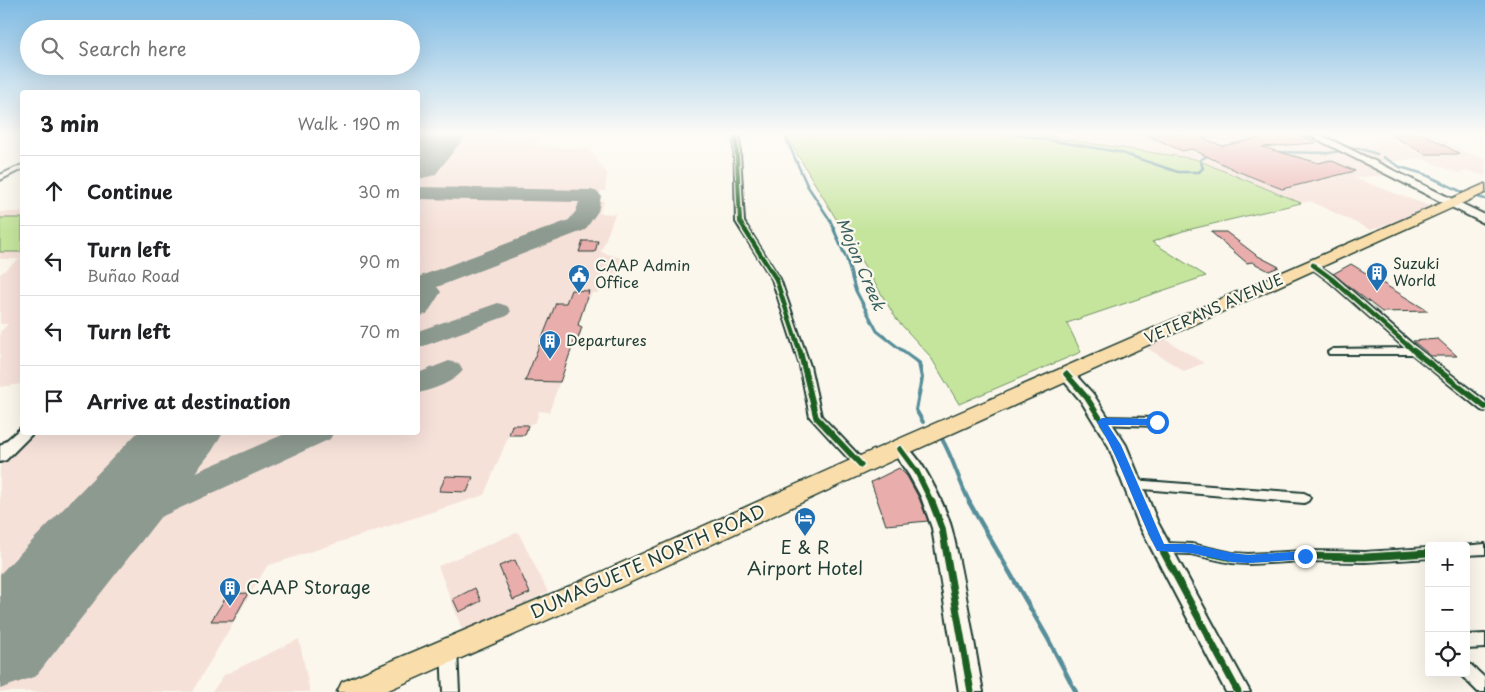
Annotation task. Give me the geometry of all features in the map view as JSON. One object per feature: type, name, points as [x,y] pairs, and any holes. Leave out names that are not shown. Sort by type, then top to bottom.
[{"type":"highway","name":"VETERANS AVENUE","points":[[944,430],[1485,188]]},
{"type":"highway","name":"DUMAGUETE NORTH ROAD","points":[[352,692],[579,594],[944,430]]},
{"type":"street","points":[[737,166],[740,222],[776,279],[805,366],[816,417],[861,466]]},
{"type":"street","points":[[1378,166],[1485,220]]},
{"type":"street","points":[[0,178],[20,168]]},
{"type":"street","points":[[1313,265],[1332,279],[1414,351],[1485,407]]},
{"type":"street","points":[[1333,352],[1414,351]]},
{"type":"street","points":[[1066,374],[1087,398],[1117,445],[1132,484],[1161,548],[1238,692]]},
{"type":"street","points":[[1102,422],[1157,422]]},
{"type":"street","points":[[0,456],[23,435]]},
{"type":"street","points":[[900,449],[917,472],[930,497],[942,528],[971,692]]},
{"type":"street","points":[[1132,484],[1304,498]]},
{"type":"street","points":[[1161,548],[1191,548],[1232,558],[1248,559],[1305,556],[1365,557],[1425,552]]},
{"type":"street","points":[[1470,550],[1485,549]]},
{"type":"street","points":[[1470,642],[1485,641]]},
{"type":"street","points":[[449,650],[451,692]]},
{"type":"street","points":[[1470,674],[1485,688]]},
{"type":"shaded area","points":[[420,166],[601,166],[607,174],[605,191],[601,191],[598,200],[604,201],[599,213],[615,214],[601,252],[624,259],[620,274],[604,274],[598,293],[592,293],[590,297],[587,297],[578,325],[582,327],[578,339],[575,339],[549,412],[539,411],[536,422],[528,425],[525,435],[509,435],[484,495],[267,566],[192,692],[0,692],[0,466],[34,435],[420,435]]},
{"type":"shaded area","points":[[1184,166],[1368,166],[1385,175],[1354,178],[1432,207],[1371,230],[1310,201],[1301,203],[1246,179]]},
{"type":"shaded area","points":[[1441,166],[1485,166],[1485,176],[1470,171],[1458,173]]},
{"type":"shaded area","points":[[0,212],[20,212],[20,384],[0,387],[0,332],[8,324],[0,324],[0,274],[19,259],[0,259]]},
{"type":"shaded area","points":[[1165,339],[1204,363],[1184,371],[1147,348]]},
{"type":"shaded area","points":[[518,532],[548,592],[463,632],[438,566]]},
{"type":"shaded area","points":[[299,639],[310,692],[212,692],[224,675]]},
{"type":"green space","points":[[804,166],[1213,166],[1301,203],[1183,231],[1152,242],[1206,276],[1067,323],[1081,352],[959,404],[930,356],[897,320]]},
{"type":"green space","points":[[0,218],[20,218],[20,252],[0,252]]},
{"type":"building","points":[[1227,166],[1344,166],[1355,171],[1282,189]]},
{"type":"building","points":[[1211,232],[1226,232],[1256,255],[1279,267],[1269,271],[1252,262],[1247,263]]},
{"type":"building","points":[[583,241],[598,241],[595,252],[579,252]]},
{"type":"building","name":"Suzuki World","points":[[1351,264],[1428,311],[1382,312],[1333,274]]},
{"type":"building","name":"Departures","points":[[571,290],[589,291],[578,325],[582,327],[578,339],[575,339],[560,382],[525,381],[556,303],[566,303]]},
{"type":"building","points":[[1438,339],[1457,356],[1431,356],[1413,341]]},
{"type":"building","points":[[512,425],[528,425],[525,435],[509,435]]},
{"type":"building","points":[[899,468],[907,476],[919,498],[928,521],[886,525],[871,482]]},
{"type":"building","points":[[446,476],[473,477],[467,492],[439,491]]},
{"type":"building","points":[[515,560],[530,593],[513,600],[499,566]]},
{"type":"building","points":[[475,588],[481,601],[459,612],[453,599]]},
{"type":"building","name":"CAAP Storage","points":[[248,593],[233,621],[211,621],[228,594]]},
{"type":"waterway","name":"Mojon Creek","points":[[799,166],[807,185],[835,231]]},
{"type":"waterway","points":[[1161,166],[1178,172],[1199,172],[1202,166]]},
{"type":"waterway","points":[[1399,166],[1424,174],[1462,192]]},
{"type":"waterway","points":[[1478,197],[1485,199]]},
{"type":"waterway","name":"Mojon Creek","points":[[834,230],[847,260],[855,289],[877,331],[904,352]]},
{"type":"waterway","name":"Mojon Creek","points":[[903,351],[919,363],[922,378],[916,410],[923,422]]},
{"type":"waterway","name":"Mojon Creek","points":[[942,439],[970,503]]},
{"type":"waterway","name":"Mojon Creek","points":[[969,502],[1047,637],[1076,692]]},
{"type":"taxiway","points":[[420,193],[591,196],[587,211],[577,225],[420,285]]},
{"type":"taxiway","points":[[420,286],[428,292],[420,306]]},
{"type":"taxiway","points":[[420,339],[498,311]]},
{"type":"taxiway","points":[[420,383],[449,370]]},
{"type":"taxiway","points":[[100,529],[312,435]]},
{"type":"runway","points":[[0,644],[181,435]]},
{"type":"cycle path","points":[[737,166],[740,222],[776,279],[805,366],[816,417],[861,465]]},
{"type":"cycle path","points":[[1313,265],[1332,279],[1414,351],[1485,407]]},
{"type":"cycle path","points":[[1066,374],[1087,398],[1117,445],[1148,523],[1238,692]]},
{"type":"cycle path","points":[[900,449],[917,472],[930,497],[942,528],[971,692]]},
{"type":"cycle path","points":[[1161,548],[1191,549],[1232,558],[1248,559],[1305,556],[1365,557],[1425,553]]},
{"type":"place","name":"Suzuki World","points":[[1377,292]]},
{"type":"place","name":"CAAP Admin Office","points":[[579,294]]},
{"type":"place","name":"Departures","points":[[550,360]]},
{"type":"place","name":"E & R Airport Hotel","points":[[805,537]]},
{"type":"place","name":"CAAP Storage","points":[[230,607]]},
{"type":"route","points":[[1157,422],[1102,422],[1117,445],[1148,522],[1161,548],[1191,548],[1232,558],[1248,559],[1305,556]]}]
